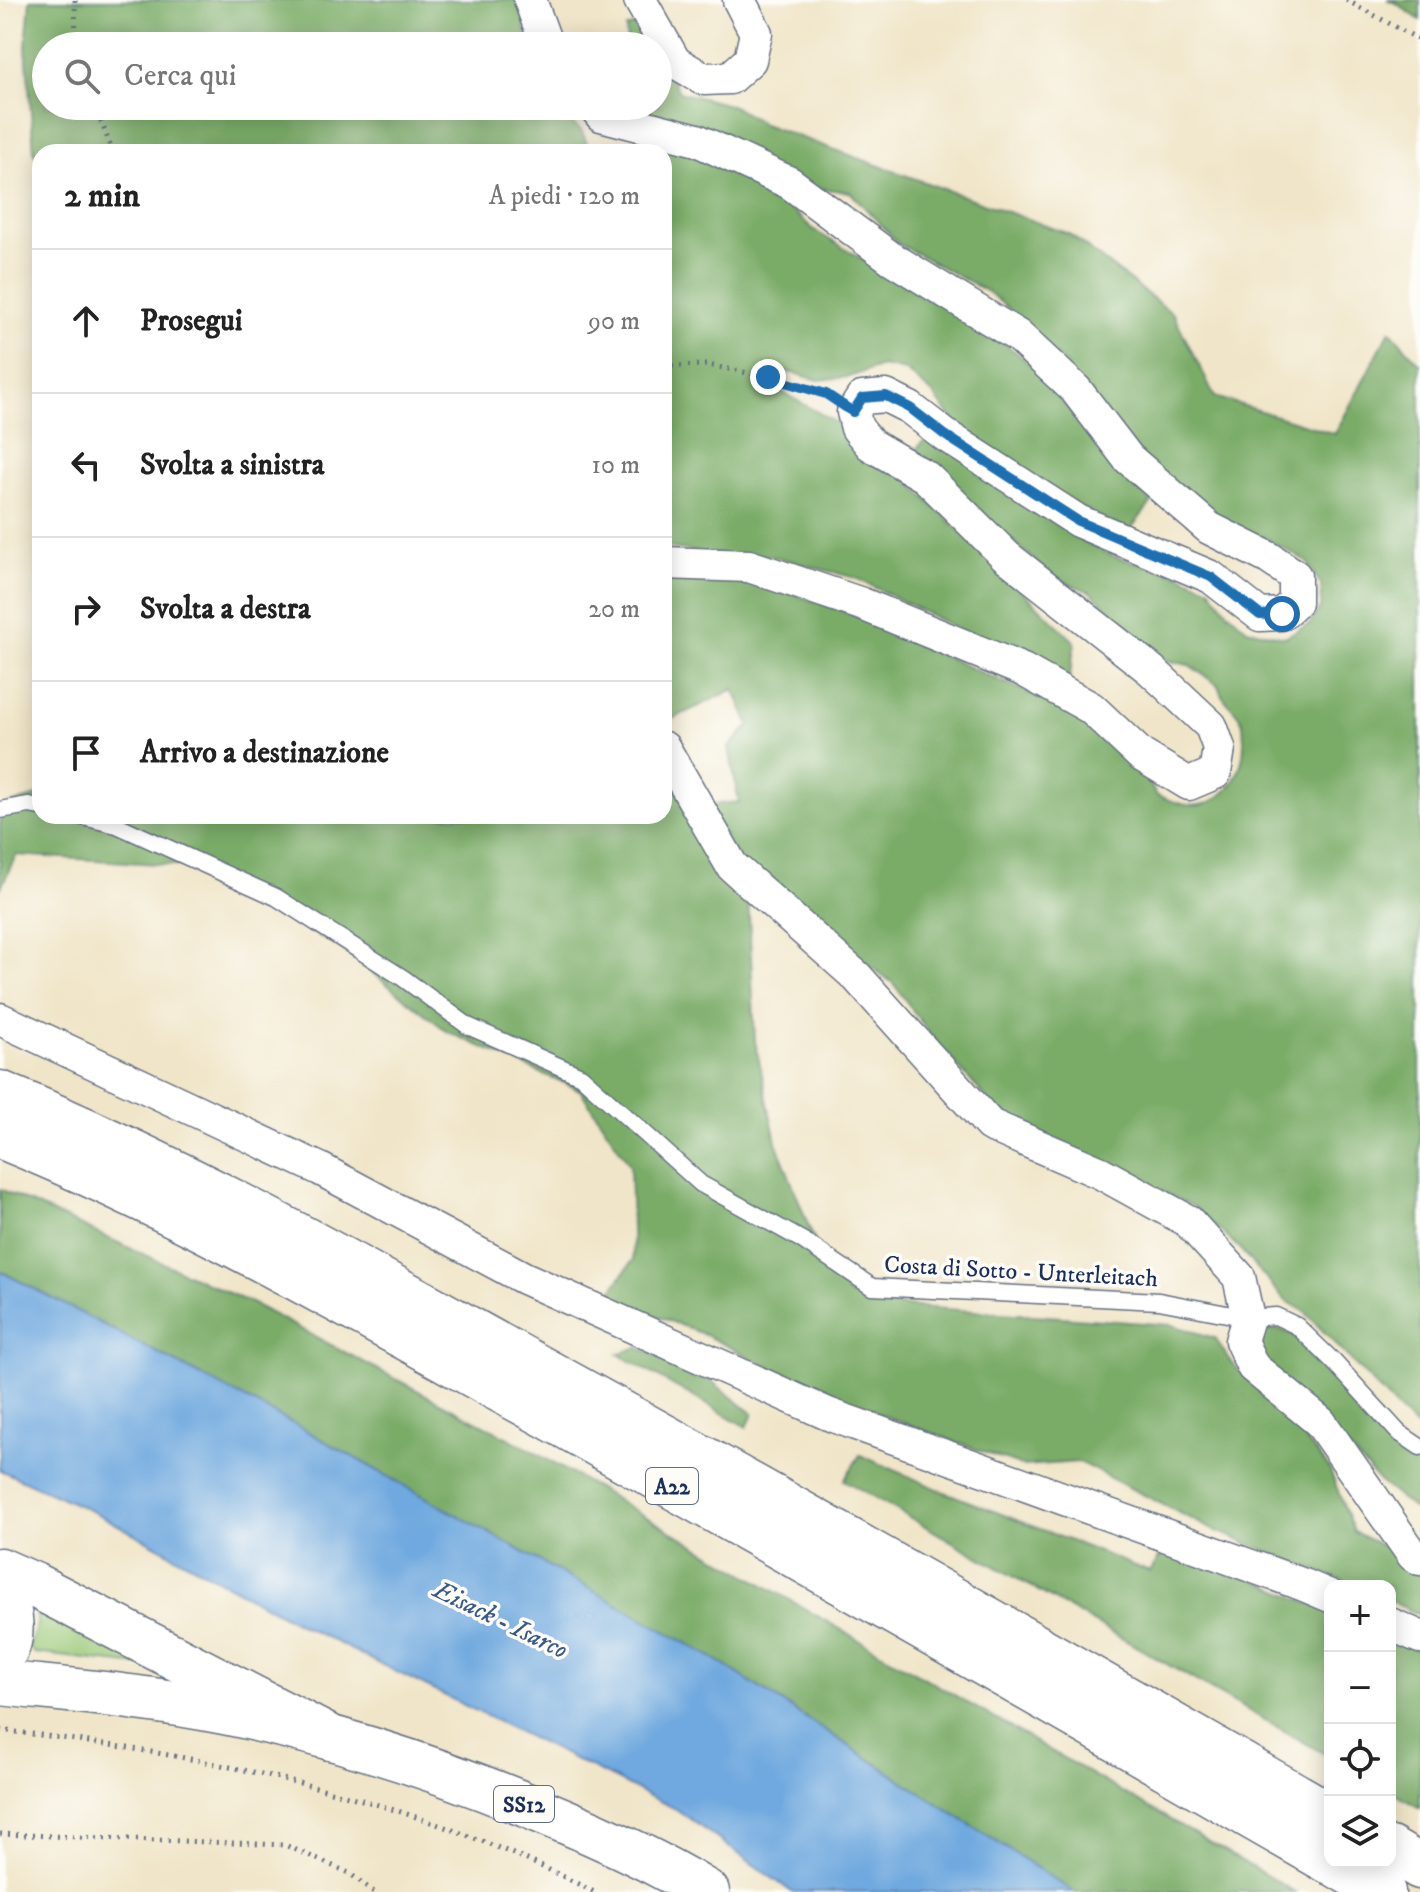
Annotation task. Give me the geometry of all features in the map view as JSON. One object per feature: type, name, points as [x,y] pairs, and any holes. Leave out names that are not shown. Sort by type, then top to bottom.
[{"type":"main road","name":"A22","points":[[0,1093],[78,1125],[287,1228],[734,1474],[1324,1812]]},
{"type":"main road","name":"A22","points":[[0,1136],[74,1166],[252,1253],[716,1510],[1324,1859]]},
{"type":"main road","points":[[0,1570],[331,1738]]},
{"type":"main road","points":[[0,1586],[8,1602],[11,1620],[10,1638],[0,1660]]},
{"type":"main road","name":"SS12","points":[[0,1683],[148,1699],[225,1712],[331,1738],[467,1780],[595,1834],[707,1892]]},
{"type":"main road","points":[[1396,1853],[1420,1867]]},
{"type":"main road","name":"A22","points":[[1341,1868],[1383,1892]]},
{"type":"street","points":[[530,0],[542,32]]},
{"type":"street","points":[[640,0],[658,32]]},
{"type":"street","points":[[672,57],[675,62],[704,79],[730,78],[750,60],[756,33],[739,0]]},
{"type":"street","points":[[620,120],[697,140],[790,183],[891,258],[1018,336],[1076,390],[1128,458],[1209,528],[1269,558],[1295,576],[1295,602],[1282,614],[1260,615],[1211,577],[1078,521],[945,435],[910,408],[886,396],[862,398],[853,412],[857,428],[871,445],[926,477],[1006,556],[1151,670],[1211,726],[1219,748],[1215,773],[1189,784],[1141,755],[1091,708],[1023,670],[862,604],[749,566],[672,563]]},
{"type":"street","points":[[672,762],[732,866],[857,977],[990,1125],[1101,1173],[1188,1221],[1239,1277],[1248,1318],[1241,1341],[1253,1367],[1320,1422],[1413,1555],[1420,1559]]},
{"type":"street","points":[[0,1019],[320,1169],[524,1278],[828,1414],[1324,1593]]},
{"type":"street","points":[[1396,1627],[1420,1637]]},
{"type":"lane","points":[[0,810],[32,806]]},
{"type":"lane","name":"Costa di Sotto - Unterleitach","points":[[113,824],[276,897],[403,978],[468,1026],[581,1076],[701,1184],[802,1240],[872,1287],[1159,1301],[1248,1318],[1276,1316],[1297,1326],[1398,1432],[1420,1447]]},
{"type":"path","points":[[75,0],[76,32]]},
{"type":"path","points":[[1346,0],[1420,40]]},
{"type":"path","points":[[100,120],[110,144]]},
{"type":"path","points":[[672,366],[708,365],[768,377],[826,394],[853,412]]},
{"type":"path","points":[[0,1730],[104,1742],[255,1771],[374,1802],[499,1847],[594,1892]]},
{"type":"path","points":[[0,1834],[285,1845],[349,1873],[374,1892]]},
{"type":"green space","points":[[30,0],[519,0],[526,32],[32,32],[32,120],[567,120],[581,130],[587,144],[33,144],[26,47]]},
{"type":"green space","points":[[1387,0],[1420,0],[1420,20],[1396,3]]},
{"type":"green space","points":[[641,23],[646,32],[626,32],[626,28]]},
{"type":"green space","points":[[672,79],[679,92],[733,106],[763,124],[1069,234],[1173,314],[1215,397],[1335,434],[1390,330],[1420,364],[1420,1429],[1304,1311],[1285,1300],[1239,1248],[1193,1206],[1041,1134],[996,1109],[934,1040],[893,983],[815,927],[735,857],[709,805],[739,802],[729,747],[750,725],[734,689],[672,719],[672,581],[755,581],[858,616],[1091,720],[1136,760],[1156,795],[1180,803],[1204,804],[1222,794],[1235,779],[1244,749],[1243,725],[1218,685],[1189,665],[1161,659],[1126,638],[1116,615],[1091,592],[1054,578],[914,451],[931,435],[1074,536],[1113,556],[1180,575],[1210,588],[1228,612],[1247,629],[1285,637],[1310,624],[1321,606],[1321,585],[1307,562],[1264,537],[1212,519],[1146,462],[1063,363],[1009,309],[988,292],[899,244],[850,192],[809,187],[658,120],[672,120]]},
{"type":"green space","points":[[640,136],[669,144],[628,144]]},
{"type":"green space","points":[[672,145],[769,189],[815,231],[866,261],[913,282],[994,335],[1033,366],[1119,471],[1152,502],[1129,531],[1094,517],[961,430],[933,394],[906,371],[882,366],[849,377],[819,380],[785,371],[782,392],[837,423],[855,452],[899,472],[1075,642],[1069,680],[1014,657],[856,578],[771,556],[717,555],[672,548]]},
{"type":"green space","points":[[672,784],[748,895],[755,1041],[776,1142],[830,1274],[851,1297],[890,1305],[1172,1325],[1215,1338],[1232,1364],[1272,1399],[1329,1468],[1354,1532],[1399,1554],[1420,1569],[1420,1615],[1396,1604],[1396,1580],[1342,1580],[1209,1528],[1079,1462],[1022,1466],[826,1395],[701,1333],[607,1297],[633,1260],[630,1165],[580,1090],[448,1032],[338,946],[189,866],[16,855],[0,889],[0,807],[32,797],[32,824],[672,824]]},
{"type":"green space","points":[[0,1189],[253,1304],[527,1448],[1295,1892],[1074,1892],[715,1659],[292,1423],[0,1271]]},
{"type":"green space","points":[[1280,1329],[1299,1338],[1389,1439],[1420,1461],[1420,1514],[1380,1482],[1260,1356],[1261,1331]]},
{"type":"green space","points":[[638,1347],[709,1379],[753,1414],[747,1427],[618,1354]]},
{"type":"green space","points":[[860,1455],[942,1491],[1150,1572],[1164,1550],[1253,1579],[1324,1609],[1324,1754],[844,1480]]},
{"type":"green space","points":[[37,1600],[165,1668],[34,1653],[29,1646],[37,1625]]},
{"type":"green space","points":[[1396,1641],[1420,1652],[1420,1808],[1396,1794]]},
{"type":"water","name":"Eisack - Isarco","points":[[0,1271],[292,1423],[715,1659],[1074,1892],[792,1892],[676,1809],[303,1626],[98,1514],[0,1470]]},
{"type":"route","points":[[768,377],[826,394],[853,412],[862,398],[886,396],[910,408],[945,435],[1078,521],[1211,577],[1260,615],[1282,614]]}]
